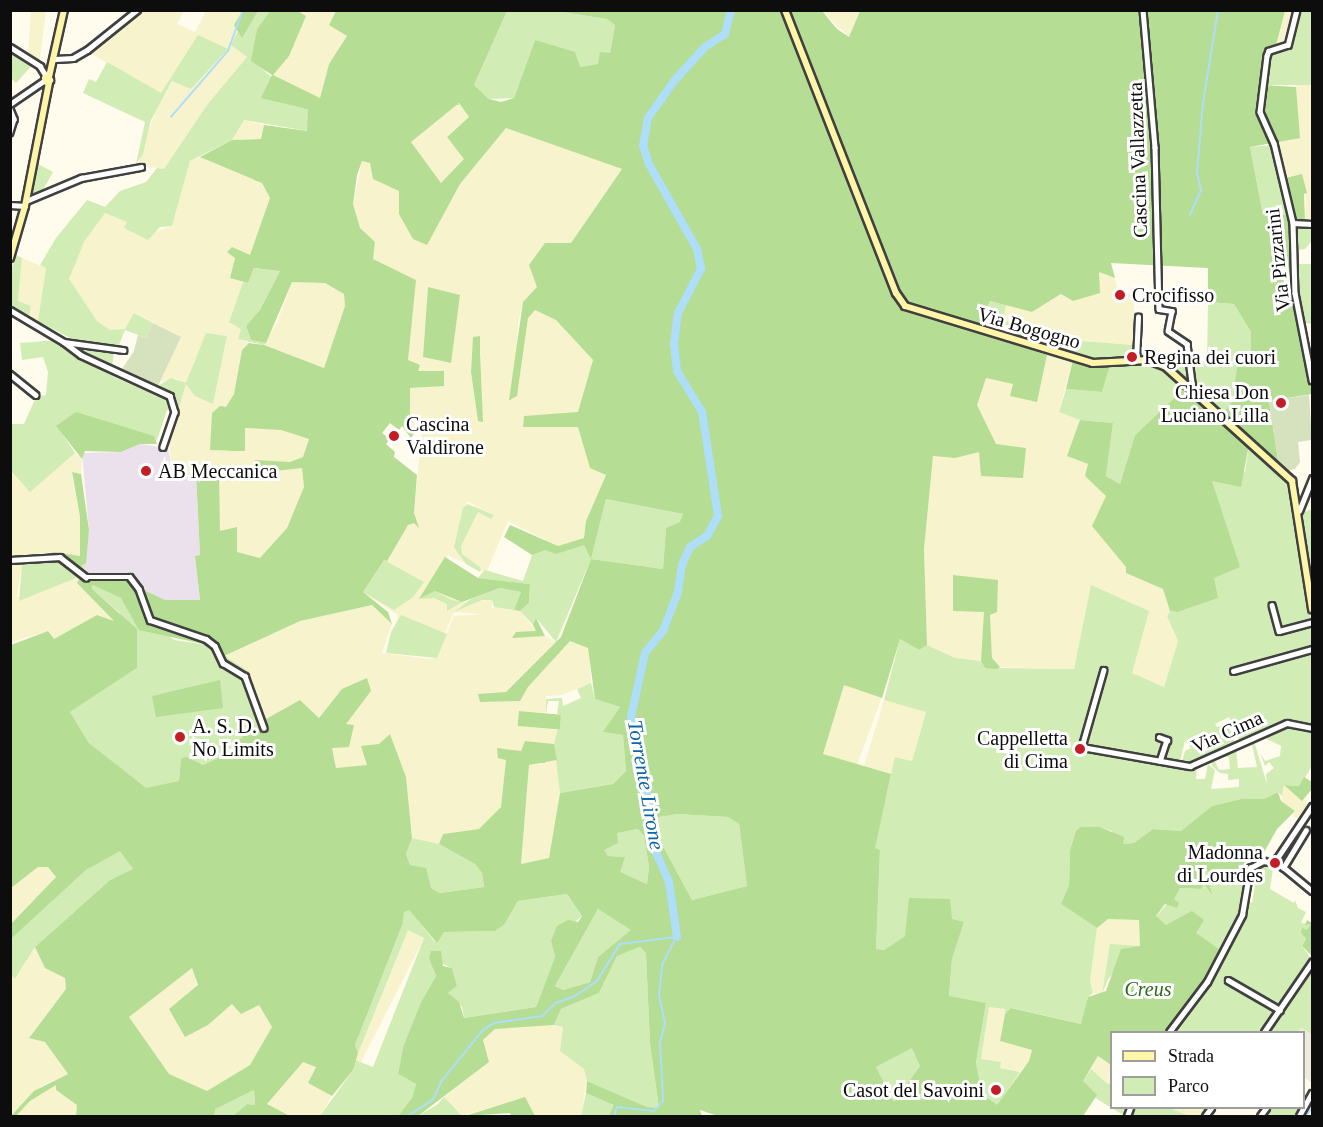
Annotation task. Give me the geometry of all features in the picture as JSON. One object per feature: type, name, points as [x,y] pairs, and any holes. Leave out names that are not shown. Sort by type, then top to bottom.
[{"type":"main road","points":[[10,258],[26,204],[47,79],[55,59],[64,10]]},
{"type":"main road","name":"Via Bogogno","points":[[785,10],[896,293],[904,306],[1084,361],[1136,360],[1167,367],[1292,481],[1299,511],[1312,609]]},
{"type":"street","points":[[55,59],[73,58],[87,50],[137,10]]},
{"type":"street","name":"Cascina Vallazzetta","points":[[1143,10],[1155,147],[1160,310],[1172,312],[1168,331],[1187,345],[1193,390]]},
{"type":"street","name":"Via Pizzarini","points":[[1297,10],[1288,45],[1269,51],[1267,56],[1260,112],[1275,149],[1293,223],[1295,293],[1312,380]]},
{"type":"street","points":[[10,47],[40,66],[47,79],[10,104]]},
{"type":"street","points":[[10,110],[14,119],[10,132]]},
{"type":"street","points":[[10,205],[26,204],[80,179],[141,167]]},
{"type":"street","points":[[1293,223],[1312,224]]},
{"type":"street","points":[[10,310],[64,342],[81,355],[170,396],[175,412],[163,447]]},
{"type":"street","points":[[1136,360],[1138,317]]},
{"type":"street","points":[[64,342],[123,350]]},
{"type":"street","points":[[10,374],[36,395]]},
{"type":"street","points":[[1299,511],[1312,478]]},
{"type":"street","points":[[10,561],[60,557],[86,577],[130,577],[139,589],[150,620],[196,634],[215,646],[223,663],[245,676],[264,728]]},
{"type":"street","points":[[1272,605],[1280,631],[1312,622]]},
{"type":"street","points":[[1233,671],[1312,649]]},
{"type":"street","name":"Via Cima","points":[[1104,670],[1082,747],[1190,766],[1287,723],[1312,728]]},
{"type":"street","points":[[1159,737],[1167,740],[1160,761]]},
{"type":"street","points":[[1278,863],[1279,850],[1312,806]]},
{"type":"street","points":[[1283,868],[1306,830]]},
{"type":"street","points":[[1169,1031],[1207,982],[1242,915],[1250,868],[1263,861],[1278,863],[1312,891]]},
{"type":"street","points":[[1265,1031],[1312,962]]},
{"type":"street","points":[[1228,980],[1280,1010]]},
{"type":"shaded area","points":[[822,10],[860,11],[849,37]]},
{"type":"shaded area","points":[[31,11],[46,11],[39,64],[28,56]]},
{"type":"shaded area","points":[[139,11],[184,11],[177,24],[195,32],[206,11],[243,11],[234,25],[238,31],[231,45],[247,57],[207,105],[164,169],[138,165],[155,112],[173,81],[191,89],[227,49],[186,55],[161,94],[87,51]]},
{"type":"shaded area","points":[[298,11],[336,11],[329,25],[347,36],[329,64],[320,98],[272,75],[289,56],[306,16]]},
{"type":"shaded area","points":[[1285,11],[1295,11],[1287,43],[1273,49]]},
{"type":"shaded area","points":[[1294,83],[1312,85],[1312,222],[1305,222],[1306,193],[1302,175],[1282,179],[1273,141],[1296,87]]},
{"type":"shaded area","points":[[459,103],[469,117],[447,136],[465,159],[442,184],[411,142]]},
{"type":"shaded area","points":[[244,120],[264,125],[261,139],[232,140]]},
{"type":"shaded area","points":[[506,128],[622,169],[571,243],[545,243],[537,287],[523,302],[518,323],[517,396],[528,317],[535,310],[556,320],[593,360],[578,413],[524,416],[523,426],[579,427],[590,468],[606,474],[586,521],[584,538],[558,546],[508,521],[486,573],[448,555],[431,588],[462,602],[492,600],[492,610],[494,607],[520,611],[536,631],[556,642],[506,692],[478,694],[480,702],[520,701],[528,687],[570,641],[589,648],[591,683],[562,695],[546,696],[546,713],[520,711],[520,726],[557,730],[554,744],[525,741],[521,751],[506,760],[501,807],[479,829],[443,834],[439,844],[412,838],[406,777],[390,734],[367,765],[336,768],[332,747],[353,725],[345,724],[370,691],[342,689],[319,718],[300,700],[266,719],[248,671],[224,656],[300,621],[372,605],[392,624],[382,653],[430,659],[437,657],[454,616],[484,614],[454,612],[436,654],[391,651],[398,615],[363,592],[414,514],[422,429],[410,425],[410,388],[443,386],[444,372],[418,371],[407,361],[416,280],[372,259],[375,242],[359,228],[353,204],[362,161],[370,162],[373,179],[399,191],[426,245],[460,184]],"holes":[[[428,288],[460,296],[450,363],[423,357]],[[473,337],[480,337],[478,421],[471,372]],[[467,501],[497,516],[476,506],[463,509]]]},
{"type":"shaded area","points":[[200,157],[262,183],[270,198],[250,256],[232,247],[235,258],[230,277],[243,282],[229,321],[241,329],[238,339],[249,343],[242,350],[234,394],[226,407],[244,428],[281,430],[309,439],[303,457],[290,462],[255,461],[257,473],[302,468],[304,487],[287,528],[260,558],[237,552],[220,532],[218,473],[172,473],[169,441],[186,384],[175,378],[160,382],[181,337],[135,313],[125,329],[110,330],[97,321],[68,279],[84,242],[105,213],[128,222],[124,228],[152,233],[172,226],[190,161]],"holes":[[[206,333],[227,336],[213,404],[195,396]]]},
{"type":"shaded area","points":[[22,258],[46,268],[38,321],[29,316],[31,306],[18,301]]},
{"type":"shaded area","points":[[1099,272],[1115,278],[1119,294],[1135,293],[1132,345],[1070,340],[1003,320],[1006,305],[1032,312]]},
{"type":"shaded area","points":[[292,282],[325,283],[344,294],[345,306],[324,368],[264,345],[277,323]]},
{"type":"shaded area","points":[[1047,355],[1073,360],[1059,411],[1080,420],[1068,456],[1088,464],[1086,476],[1106,496],[1113,549],[1126,567],[1126,573],[1163,589],[1170,611],[1167,616],[1178,641],[1164,687],[1132,673],[1091,586],[1074,669],[1000,667],[992,658],[990,614],[997,580],[953,575],[985,612],[981,661],[955,658],[927,645],[924,549],[933,456],[955,458],[996,444],[977,405],[985,378],[1013,384],[1037,402]]},
{"type":"shaded area","points":[[140,444],[168,448],[173,473],[196,472],[200,555],[195,556],[200,600],[165,600],[144,590],[129,574],[91,574],[83,571],[89,530],[82,453],[121,452]]},
{"type":"shaded area","points":[[75,453],[82,459],[81,474],[72,472],[80,517],[80,556],[54,552],[11,556],[10,471],[30,491]]},
{"type":"shaded area","points":[[11,563],[22,564],[17,597],[81,576],[77,583],[115,621],[97,615],[54,639],[48,631],[11,642]]},
{"type":"shaded area","points":[[844,684],[882,698],[857,766],[819,753]]},
{"type":"shaded area","points":[[884,700],[926,711],[912,761],[896,757],[891,774],[864,766]]},
{"type":"shaded area","points":[[557,760],[560,793],[553,847],[549,858],[521,864],[529,765]]},
{"type":"shaded area","points":[[1284,785],[1311,806],[1300,820],[1293,816],[1295,811],[1281,801]]},
{"type":"shaded area","points":[[38,867],[48,867],[56,877],[11,924],[11,888]]},
{"type":"shaded area","points":[[1108,919],[1139,920],[1140,946],[1110,945],[1102,994],[1093,993],[1090,981],[1097,928]]},
{"type":"shaded area","points":[[408,930],[424,938],[360,1063],[344,1055]]},
{"type":"shaded area","points":[[35,947],[45,968],[65,978],[66,989],[29,1037],[45,1042],[68,1074],[43,1085],[11,1115],[11,975],[16,979]]},
{"type":"shaded area","points":[[192,967],[208,1025],[232,1004],[259,1005],[272,1027],[250,1065],[207,1091],[169,1074],[129,1017]]},
{"type":"shaded area","points":[[989,1006],[1006,1009],[1000,1041],[1032,1050],[1029,1061],[1020,1072],[1000,1068],[1001,1062],[981,1059]]},
{"type":"shaded area","points":[[516,1024],[563,1026],[560,1051],[584,1069],[587,1078],[581,1116],[535,1116],[524,1098],[462,1116],[444,1097],[489,1062],[483,1040],[495,1029]]},
{"type":"shaded area","points":[[1301,1028],[1312,1035],[1312,1083],[1305,1078],[1305,1031],[1299,1031]]},
{"type":"shaded area","points":[[1098,1056],[1110,1064],[1109,1084],[1091,1069]]},
{"type":"shaded area","points":[[303,1061],[316,1066],[308,1083],[332,1096],[320,1116],[291,1116],[267,1104]]},
{"type":"shaded area","points":[[56,1085],[56,1090],[77,1105],[76,1116],[16,1116],[30,1101]]},
{"type":"shaded area","points":[[1172,1109],[1207,1109],[1202,1116],[1189,1116]]},
{"type":"green space","points":[[243,10],[258,11],[242,38],[234,25]]},
{"type":"green space","points":[[258,11],[270,11],[257,29],[252,60],[308,109],[308,131],[244,120],[232,140],[190,161],[172,226],[160,227],[148,240],[124,228],[127,222],[105,213],[84,242],[69,279],[97,321],[110,330],[125,329],[134,313],[153,323],[146,338],[125,330],[118,347],[72,339],[38,321],[46,268],[40,265],[56,238],[87,200],[105,207],[120,191],[146,182],[157,168],[164,169],[207,105],[247,57],[231,45],[238,31],[242,37]]},
{"type":"green space","name":"Creus","points":[[270,11],[298,11],[306,16],[289,56],[273,75],[320,98],[329,64],[347,36],[329,25],[336,11],[507,11],[474,85],[489,99],[501,102],[514,98],[535,40],[575,52],[580,67],[598,64],[600,52],[610,53],[615,25],[607,19],[556,11],[822,11],[837,29],[849,37],[860,11],[1285,11],[1276,45],[1268,51],[1263,85],[1296,87],[1300,138],[1250,147],[1263,215],[1289,215],[1292,223],[1294,293],[1312,394],[1269,401],[1279,466],[1223,413],[1232,402],[1238,359],[1251,363],[1251,332],[1234,304],[1208,302],[1208,268],[1111,263],[1115,278],[1099,272],[1100,293],[1073,301],[1061,294],[1032,312],[990,301],[976,331],[1047,355],[1037,402],[1010,396],[1013,384],[986,378],[977,405],[996,444],[1026,448],[1023,478],[981,476],[979,452],[955,458],[933,456],[924,549],[927,645],[919,650],[900,639],[882,698],[844,685],[823,754],[891,774],[875,848],[880,850],[876,949],[884,950],[905,936],[909,898],[950,899],[952,919],[964,922],[952,959],[949,996],[986,1003],[976,1063],[982,1094],[997,1105],[1029,1061],[1032,1050],[1000,1041],[1005,1014],[1011,1008],[1081,1024],[1088,997],[1106,991],[1121,949],[1140,946],[1139,920],[1108,919],[1097,928],[1061,904],[1069,885],[1070,851],[1076,831],[1081,827],[1100,827],[1124,837],[1123,844],[1134,843],[1153,829],[1181,831],[1212,806],[1241,799],[1264,799],[1278,792],[1281,801],[1295,811],[1277,829],[1263,854],[1244,863],[1242,870],[1198,872],[1208,880],[1213,896],[1204,884],[1201,889],[1180,888],[1174,899],[1179,903],[1177,908],[1165,904],[1156,916],[1166,925],[1192,911],[1204,920],[1196,933],[1220,950],[1206,979],[1167,1031],[1110,1031],[1110,1064],[1098,1056],[1083,1081],[1097,1095],[1083,1116],[718,1116],[700,1110],[702,1116],[609,1116],[614,1105],[586,1093],[587,1081],[647,1107],[659,1108],[650,1044],[646,953],[640,947],[617,956],[599,993],[561,1009],[554,1025],[495,1029],[483,1040],[489,1062],[418,1116],[398,1116],[412,1098],[416,1084],[398,1074],[403,1047],[421,1002],[436,976],[429,958],[431,951],[441,951],[443,966],[452,968],[457,986],[448,993],[459,1002],[464,1018],[536,1007],[555,957],[551,941],[557,926],[568,920],[578,922],[582,916],[567,894],[518,901],[504,925],[495,931],[444,932],[437,943],[409,910],[404,912],[403,923],[355,1045],[358,1053],[353,1070],[332,1096],[308,1083],[316,1067],[303,1062],[267,1104],[288,1115],[233,1116],[247,1104],[255,1105],[254,1090],[215,1109],[214,1116],[76,1116],[77,1105],[56,1090],[56,1085],[30,1101],[16,1116],[11,1116],[34,1091],[68,1074],[45,1042],[29,1038],[66,989],[65,978],[45,968],[35,947],[110,880],[133,869],[120,851],[86,870],[11,939],[11,924],[56,877],[48,867],[38,867],[11,888],[11,645],[48,631],[54,639],[97,615],[114,621],[77,583],[81,576],[134,577],[144,590],[165,600],[200,600],[195,556],[200,555],[196,472],[219,473],[220,531],[237,527],[237,552],[260,558],[287,528],[304,487],[302,468],[257,473],[255,460],[290,462],[303,457],[309,439],[281,430],[245,428],[245,451],[210,450],[212,413],[220,406],[226,407],[234,394],[242,350],[249,343],[264,345],[324,368],[345,306],[344,294],[325,283],[292,282],[266,343],[251,340],[246,326],[260,310],[280,271],[254,268],[248,283],[230,278],[235,258],[227,252],[232,247],[250,255],[270,198],[262,183],[200,157],[232,140],[261,139],[264,125],[307,131],[308,109],[261,98],[272,75],[251,61],[257,29]],"holes":[[[459,103],[469,117],[447,137],[464,159],[441,183],[411,142]],[[506,128],[622,169],[571,243],[545,243],[529,265],[537,287],[523,302],[509,400],[517,396],[528,318],[535,310],[556,320],[593,360],[578,412],[524,416],[523,427],[578,427],[590,468],[606,475],[586,521],[584,538],[558,546],[510,525],[504,537],[532,555],[545,550],[556,554],[584,545],[591,559],[561,637],[506,692],[478,694],[480,702],[520,701],[528,687],[570,641],[588,648],[595,699],[620,707],[603,732],[623,735],[626,771],[613,784],[560,793],[549,858],[521,864],[529,765],[557,760],[554,744],[525,741],[521,751],[497,748],[498,758],[506,760],[501,807],[479,829],[443,834],[439,844],[475,864],[482,873],[484,887],[440,893],[431,888],[426,868],[410,865],[406,854],[412,838],[406,777],[390,734],[379,744],[361,746],[367,765],[336,768],[332,748],[349,747],[354,725],[346,724],[371,691],[367,678],[342,689],[319,718],[300,700],[266,719],[264,730],[244,735],[226,754],[203,765],[186,757],[181,759],[179,781],[146,788],[89,743],[70,712],[137,668],[137,629],[92,589],[93,585],[121,598],[139,630],[208,645],[224,656],[300,621],[372,605],[392,624],[388,612],[363,592],[384,560],[387,561],[408,525],[414,523],[419,528],[414,513],[417,475],[394,457],[395,452],[386,444],[390,439],[382,433],[390,423],[399,430],[402,426],[411,438],[414,434],[410,425],[410,388],[444,386],[444,371],[418,371],[420,365],[408,360],[416,280],[373,259],[375,242],[360,228],[353,204],[357,175],[362,161],[370,163],[373,179],[399,191],[399,214],[413,239],[427,245],[460,184]],[[606,499],[683,514],[680,522],[666,528],[663,569],[591,559]],[[678,814],[728,817],[739,824],[747,886],[692,900],[651,824],[652,818]],[[638,829],[644,836],[649,867],[647,884],[620,872],[625,857],[608,856],[604,850],[618,843],[617,833]],[[598,909],[631,930],[598,957],[590,982],[563,990],[555,986]],[[192,968],[198,985],[169,1009],[185,1037],[208,1025],[232,1004],[241,1014],[259,1005],[272,1027],[250,1065],[207,1091],[169,1074],[129,1017]],[[912,1048],[920,1066],[894,1102],[876,1067]]]},
{"type":"green space","points":[[507,11],[556,11],[607,19],[615,25],[610,53],[599,64],[580,67],[535,40],[514,98],[489,99],[474,85]]},
{"type":"green space","points":[[1299,11],[1312,11],[1312,85],[1264,85],[1268,56],[1290,45]]},
{"type":"green space","points":[[198,35],[228,49],[191,89],[172,81],[151,120],[143,154],[136,164],[145,122],[83,93],[89,79],[96,82],[107,62],[161,93]]},
{"type":"green space","points":[[10,48],[34,63],[16,83],[11,78]]},
{"type":"green space","points":[[1273,145],[1289,215],[1263,215],[1250,147]]},
{"type":"green space","points":[[36,163],[53,172],[40,195],[29,197]]},
{"type":"green space","points":[[1302,174],[1307,193],[1304,194],[1305,222],[1294,221],[1282,179]]},
{"type":"green space","points":[[1295,225],[1312,225],[1312,241],[1305,249],[1296,250]]},
{"type":"green space","points":[[16,255],[22,258],[18,301],[31,306],[29,316],[11,306],[11,270]]},
{"type":"green space","points":[[1298,264],[1312,264],[1312,324],[1301,322]]},
{"type":"green space","points":[[254,268],[280,271],[260,310],[246,326],[251,340],[266,343],[264,345],[238,339],[241,329],[229,322],[243,282],[248,283]]},
{"type":"green space","points":[[428,287],[460,295],[451,363],[423,357]]},
{"type":"green space","points":[[990,301],[1006,305],[1003,320],[1070,340],[1132,345],[1207,362],[1208,302],[1234,304],[1251,332],[1251,364],[1238,360],[1232,402],[1223,413],[1156,359],[1098,360],[977,328]]},
{"type":"green space","points":[[153,323],[181,337],[158,386],[122,369],[134,351],[138,335],[146,338]]},
{"type":"green space","points":[[206,333],[227,336],[213,404],[195,396],[186,384],[178,411],[170,394],[116,369],[158,386],[171,378],[186,383]]},
{"type":"green space","points":[[480,336],[483,422],[478,421],[471,372],[473,337]]},
{"type":"green space","points":[[58,340],[79,356],[112,372],[114,377],[159,397],[160,394],[167,397],[172,411],[167,410],[157,440],[106,422],[57,426],[75,453],[30,492],[11,471],[11,424],[24,424],[36,397],[46,395],[48,372],[43,357],[22,360],[20,343]]},
{"type":"green space","points":[[72,345],[114,351],[112,367],[79,352]]},
{"type":"green space","points":[[1073,360],[1110,365],[1102,392],[1066,389]]},
{"type":"green space","points":[[1150,362],[1166,369],[1186,387],[1135,435],[1120,484],[1106,476],[1113,423],[1080,420],[1059,412],[1066,389],[1102,392],[1110,365]]},
{"type":"green space","points":[[1186,387],[1249,444],[1241,487],[1212,481],[1240,567],[1214,578],[1218,598],[1177,612],[1170,611],[1163,589],[1126,573],[1126,567],[1092,526],[1106,496],[1085,476],[1088,464],[1067,456],[1080,420],[1113,423],[1106,476],[1120,484],[1135,435]]},
{"type":"green space","points":[[1309,395],[1312,440],[1298,442],[1300,462],[1295,469],[1286,471],[1279,466],[1269,401]]},
{"type":"green space","points":[[76,412],[154,436],[157,444],[140,444],[121,452],[85,451],[82,459],[56,426]]},
{"type":"green space","points":[[1249,444],[1293,490],[1312,629],[1312,727],[1286,722],[1240,742],[1229,717],[1215,724],[1217,727],[1229,723],[1235,744],[1190,764],[1182,761],[1185,751],[1191,748],[1185,741],[1180,761],[1185,770],[1197,765],[1196,779],[1205,779],[1208,764],[1215,770],[1211,789],[1239,787],[1239,779],[1228,780],[1228,774],[1220,773],[1212,766],[1211,759],[1213,757],[1219,770],[1230,769],[1229,757],[1217,756],[1236,747],[1238,768],[1257,767],[1251,740],[1263,734],[1254,741],[1267,784],[1266,774],[1274,768],[1269,762],[1265,766],[1260,753],[1265,761],[1280,756],[1281,746],[1267,739],[1271,731],[1287,724],[1312,730],[1312,766],[1300,786],[1284,785],[1282,796],[1278,792],[1264,799],[1241,799],[1212,806],[1181,831],[1153,829],[1134,843],[1123,844],[1112,831],[1100,827],[1070,851],[1069,885],[1061,904],[1097,928],[1090,981],[1093,993],[1088,997],[1082,1024],[1012,1008],[1005,1014],[1005,1009],[989,1007],[981,1059],[1001,1062],[1000,1068],[1020,1072],[997,1106],[982,1094],[976,1064],[986,1003],[949,997],[952,959],[964,922],[905,936],[884,950],[876,949],[880,850],[874,848],[895,757],[912,761],[926,712],[884,700],[900,639],[919,650],[927,645],[955,658],[981,661],[985,668],[1074,669],[1091,585],[1149,611],[1132,673],[1164,687],[1178,641],[1167,616],[1170,611],[1177,612],[1214,578],[1226,533],[1212,481],[1245,472]]},
{"type":"green space","points":[[72,472],[81,474],[89,530],[86,563],[73,571],[61,564],[47,563],[45,555],[54,552],[80,556],[80,517]]},
{"type":"green space","points":[[606,499],[683,514],[681,522],[666,528],[663,569],[591,559],[556,642],[537,619],[533,625],[520,611],[529,603],[530,584],[478,578],[485,570],[523,581],[532,555],[545,549],[556,553],[584,545],[591,558]]},
{"type":"green space","points":[[467,504],[494,515],[491,519],[478,512],[461,546],[462,554],[481,568],[480,572],[466,564],[454,547],[463,508]]},
{"type":"green space","points":[[1312,509],[1312,591],[1303,517],[1304,512]]},
{"type":"green space","points":[[45,555],[47,563],[61,564],[73,571],[86,563],[81,576],[19,601],[22,564],[11,563],[10,556]]},
{"type":"green space","points":[[445,557],[478,578],[530,584],[529,603],[520,611],[514,610],[521,592],[500,588],[462,602],[435,591],[419,599]]},
{"type":"green space","points":[[384,560],[424,582],[413,597],[394,610],[363,592]]},
{"type":"green space","points":[[953,575],[998,580],[997,612],[990,615],[992,658],[1000,667],[997,669],[985,668],[981,661],[984,612],[953,611]]},
{"type":"green space","points":[[94,584],[121,598],[174,640],[208,645],[248,671],[266,719],[264,730],[244,735],[226,754],[203,765],[181,760],[179,781],[146,789],[89,743],[70,712],[137,668],[120,613],[92,589]]},
{"type":"green space","points":[[500,588],[521,592],[514,610],[494,607],[492,600],[482,600],[454,612],[471,599]]},
{"type":"green space","points":[[435,591],[452,600],[462,602],[447,611],[447,604],[434,598],[419,599]]},
{"type":"green space","points":[[401,615],[447,634],[437,658],[386,653],[391,632]]},
{"type":"green space","points":[[536,618],[545,636],[512,638],[516,632],[536,631],[533,625]]},
{"type":"green space","points":[[220,680],[223,708],[156,717],[152,696]]},
{"type":"green space","points":[[591,683],[595,699],[620,707],[604,732],[623,735],[626,771],[613,784],[560,793],[554,744],[561,715],[557,714],[559,701],[548,701],[546,713],[546,699],[562,698],[563,706],[581,698],[577,689]]},
{"type":"green space","points":[[519,711],[561,715],[560,730],[518,726]]},
{"type":"green space","points":[[1304,777],[1312,782],[1312,789],[1302,801],[1284,785],[1299,786]]},
{"type":"green space","points":[[678,814],[728,817],[739,824],[747,886],[692,900],[651,824],[651,818]]},
{"type":"green space","points":[[638,829],[644,836],[649,867],[647,884],[619,872],[624,857],[608,856],[603,850],[618,843],[616,833]]},
{"type":"green space","points":[[412,838],[439,844],[475,864],[482,873],[484,887],[440,893],[431,888],[410,865],[406,854]]},
{"type":"green space","points":[[120,850],[133,869],[110,880],[35,947],[15,979],[11,975],[11,939],[86,870]]},
{"type":"green space","points":[[1267,864],[1273,869],[1270,889],[1294,903],[1295,900],[1298,908],[1306,912],[1301,923],[1311,924],[1307,931],[1302,929],[1306,937],[1302,946],[1312,960],[1262,1031],[1167,1031],[1211,967],[1196,933],[1181,920],[1166,925],[1156,917],[1180,888],[1201,889],[1204,884],[1213,896],[1208,880],[1198,872],[1229,868],[1252,873],[1247,901],[1252,903],[1256,879],[1260,884],[1265,881],[1256,869]]},
{"type":"green space","points":[[567,894],[582,916],[551,941],[555,957],[536,1007],[464,1018],[462,1007],[448,993],[457,986],[452,968],[441,963],[442,956],[433,969],[436,976],[421,1002],[403,1047],[398,1074],[416,1084],[412,1098],[398,1116],[320,1116],[353,1070],[355,1060],[373,1067],[424,938],[408,930],[358,1053],[355,1045],[403,923],[404,912],[409,909],[435,942],[444,932],[495,931],[504,925],[518,901]]},
{"type":"green space","points":[[598,909],[632,930],[598,957],[590,982],[563,990],[555,986]]},
{"type":"green space","points":[[1307,920],[1312,923],[1312,956],[1302,946],[1306,938],[1301,933],[1302,928],[1307,930],[1311,924],[1305,925]]},
{"type":"green space","points":[[1110,944],[1140,946],[1108,979],[1102,994]]},
{"type":"green space","points":[[640,947],[646,953],[650,1044],[659,1108],[647,1107],[587,1081],[584,1069],[560,1051],[563,1027],[554,1025],[561,1009],[599,993],[617,956]]},
{"type":"green space","points":[[1312,966],[1312,1035],[1301,1028],[1299,1031],[1267,1031]]},
{"type":"green space","points":[[913,1047],[920,1066],[894,1102],[876,1067]]},
{"type":"green space","points":[[1091,1069],[1108,1084],[1110,1083],[1110,1107],[1097,1099],[1083,1081]]},
{"type":"green space","points":[[254,1090],[255,1105],[247,1104],[233,1116],[214,1116],[214,1109]]},
{"type":"green space","points":[[586,1093],[615,1105],[609,1116],[581,1116]]},
{"type":"green space","points":[[444,1097],[462,1116],[418,1116],[438,1104]]},
{"type":"green space","points":[[525,1097],[535,1116],[511,1116],[510,1113],[465,1116]]},
{"type":"green space","points":[[1113,1109],[1128,1109],[1125,1116]]},
{"type":"green space","points":[[1133,1109],[1172,1109],[1189,1116],[1130,1116]]},
{"type":"green space","points":[[1268,1109],[1301,1109],[1297,1116],[1263,1116]]},
{"type":"waterway","points":[[171,117],[228,51],[243,10]]},
{"type":"waterway","name":"Torrente Lirone","points":[[677,937],[669,882],[652,843],[645,770],[631,717],[645,653],[663,631],[678,592],[682,565],[690,547],[707,536],[718,516],[702,412],[677,371],[674,344],[678,313],[701,269],[697,249],[649,164],[643,146],[648,118],[674,81],[705,47],[725,34],[731,10]]},
{"type":"waterway","points":[[1190,215],[1201,190],[1197,174],[1203,103],[1218,10]]},
{"type":"waterway","name":"Torrente Lirone","points":[[408,1116],[433,1100],[441,1082],[483,1030],[494,1023],[542,1016],[556,1003],[575,996],[597,981],[620,944],[677,937]]},
{"type":"waterway","points":[[614,1116],[617,1107],[654,1111],[663,1101],[660,1042],[665,1024],[659,996],[662,965],[676,938]]},
{"type":"waterway","points":[[1306,1116],[1312,1108]]},
{"type":"place","name":"Crocifisso","points":[[1120,295]]},
{"type":"place","name":"Regina dei cuori","points":[[1132,357]]},
{"type":"place","name":"Chiesa Don Luciano Lilla","points":[[1281,403]]},
{"type":"place","name":"Cascina Valdirone","points":[[394,436]]},
{"type":"place","name":"AB Meccanica","points":[[146,471]]},
{"type":"place","name":"A. S. D. No Limits","points":[[180,737]]},
{"type":"place","name":"Cappelletta di Cima","points":[[1080,749]]},
{"type":"place","name":"Madonna di Lourdes","points":[[1275,863]]},
{"type":"place","name":"Casot del Savoini","points":[[996,1090]]}]
